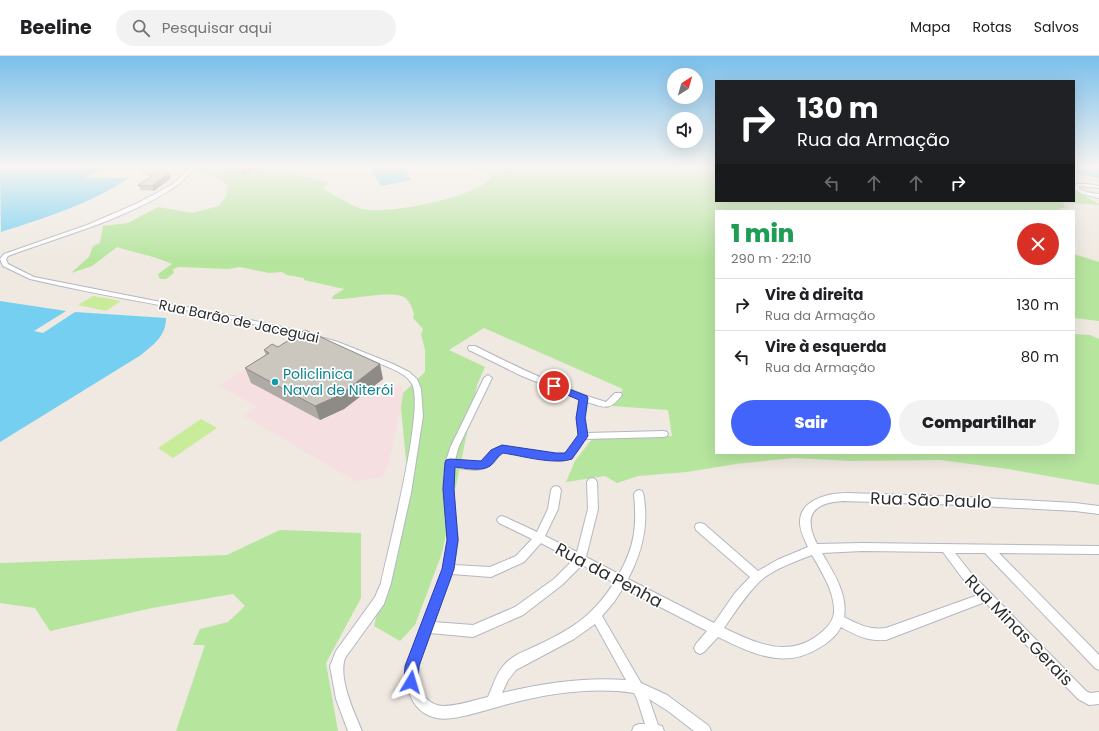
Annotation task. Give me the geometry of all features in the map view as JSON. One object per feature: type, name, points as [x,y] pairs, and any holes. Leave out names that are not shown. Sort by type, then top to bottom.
[{"type":"street","name":"Rua Barão de Jaceguai","points":[[155,198],[107,219],[6,255],[3,259],[5,265],[32,278],[276,326],[325,339],[394,367],[413,380],[417,386],[417,408],[419,416],[406,493],[386,583],[380,600],[340,655],[336,666],[342,699],[355,731]]},
{"type":"street","points":[[472,348],[525,374],[583,398],[606,405],[618,395]]},
{"type":"street","points":[[488,378],[455,446],[450,463],[448,489],[453,540],[448,569],[412,666],[411,682],[415,695],[425,706],[438,713],[454,712],[521,694],[584,686],[608,685],[638,688],[661,700],[704,731]]},
{"type":"street","points":[[450,463],[486,464],[494,453],[502,449],[562,458],[568,456],[583,436],[581,418],[583,398]]},
{"type":"street","points":[[583,436],[664,434]]},
{"type":"street","points":[[427,627],[474,631],[519,611],[558,582],[580,560],[593,509],[592,482]]},
{"type":"street","points":[[448,569],[491,572],[520,559],[540,537],[553,509],[556,490]]},
{"type":"street","points":[[494,701],[502,678],[509,668],[583,627],[596,616],[621,580],[632,558],[639,535],[640,494]]},
{"type":"street","name":"Rua São Paulo","points":[[839,620],[839,604],[834,588],[827,570],[814,549],[804,526],[805,516],[810,509],[821,501],[841,497],[950,500],[1099,510]]},
{"type":"street","name":"Rua da Penha","points":[[502,520],[540,537],[678,612],[749,645],[773,652],[794,653],[816,644],[831,632],[839,620]]},
{"type":"street","points":[[700,527],[757,577]]},
{"type":"street","points":[[700,648],[716,630],[739,597],[757,577],[781,563],[814,549],[862,547],[1099,550]]},
{"type":"street","points":[[986,548],[1099,664]]},
{"type":"street","name":"Rua Minas Gerais","points":[[946,549],[967,576],[1082,695],[1089,699],[1099,698]]},
{"type":"street","points":[[839,620],[864,633],[875,635],[886,634],[987,596]]},
{"type":"street","points":[[596,616],[638,688],[655,730],[640,731]]},
{"type":"shaded area","points":[[297,338],[384,379],[381,381],[391,390],[400,384],[403,393],[401,408],[388,466],[382,477],[355,481],[244,416],[256,407],[220,385]]},
{"type":"green space","points":[[225,198],[338,198],[359,208],[370,210],[387,210],[407,207],[452,198],[715,198],[715,202],[1063,202],[1065,208],[1060,208],[1060,210],[715,210],[715,454],[1075,454],[1075,334],[1090,335],[1099,339],[1099,485],[1008,469],[940,460],[851,461],[793,458],[736,464],[687,472],[638,476],[617,483],[605,476],[566,482],[575,461],[592,439],[672,436],[668,410],[612,406],[623,389],[484,328],[449,350],[485,367],[477,385],[442,553],[415,625],[400,641],[374,626],[408,481],[401,408],[403,393],[425,372],[425,350],[421,334],[423,329],[413,318],[414,312],[407,300],[401,296],[387,294],[332,299],[333,296],[344,289],[304,280],[304,278],[287,275],[282,272],[269,273],[240,267],[228,269],[179,267],[173,269],[174,273],[166,279],[160,279],[158,274],[172,264],[117,247],[92,266],[71,273],[89,257],[93,246],[100,243],[103,226],[128,223],[158,207],[192,213],[219,206]]},
{"type":"green space","points":[[1075,198],[1087,198],[1099,205],[1063,202],[1075,202]]},
{"type":"green space","points":[[1075,254],[1099,262],[1099,321],[1075,318]]},
{"type":"green space","points":[[93,296],[121,301],[106,311],[78,305]]},
{"type":"green space","points":[[201,419],[217,428],[173,458],[158,448]]},
{"type":"green space","points":[[280,530],[361,533],[361,598],[326,663],[338,731],[176,731],[205,645],[193,645],[200,629],[228,622],[245,606],[233,594],[152,608],[50,631],[35,608],[0,603],[0,563],[227,555]]},
{"type":"water","points":[[0,198],[94,198],[51,216],[1,232]]},
{"type":"water","points":[[0,301],[66,311],[34,331],[43,333],[75,312],[166,318],[162,335],[141,355],[0,442]]},
{"type":"building","points":[[305,330],[380,364],[340,395],[315,406],[245,368],[269,353],[264,350],[272,344],[278,347]]},
{"type":"place","name":"Policlinica Naval de Niterói","points":[[275,382]]},
{"type":"route","points":[[411,682],[412,666],[448,569],[453,540],[448,489],[450,463],[473,465],[486,464],[494,453],[502,449],[562,458],[568,456],[583,436],[581,418],[583,398],[554,386]]}]
